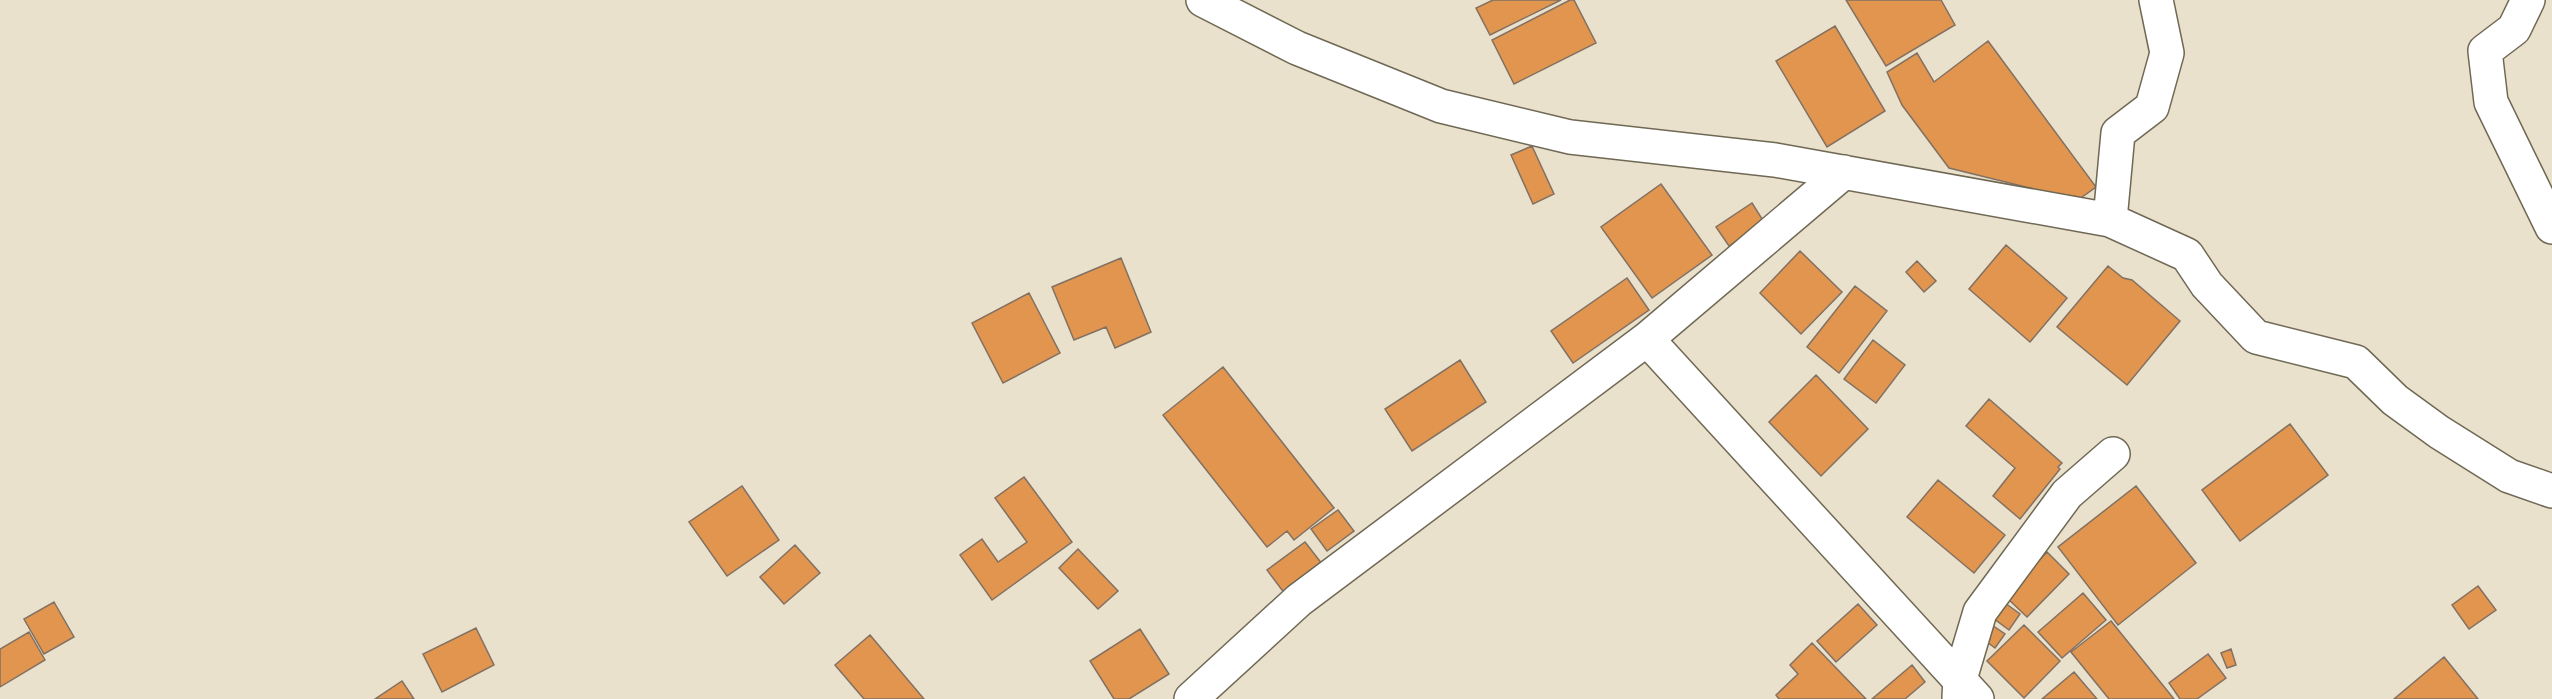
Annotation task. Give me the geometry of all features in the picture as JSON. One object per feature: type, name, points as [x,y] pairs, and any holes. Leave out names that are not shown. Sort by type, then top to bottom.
[{"type":"street","points":[[1203,0],[1297,48],[1442,106],[1570,137],[1775,160],[2110,220],[2187,255],[2207,285],[2256,337],[2356,362],[2395,400],[2439,432],[2509,476],[2552,491]]},
{"type":"street","points":[[2110,220],[2118,133],[2152,108],[2167,53],[2156,0]]},
{"type":"street","points":[[2528,0],[2514,29],[2485,51],[2491,102],[2552,227]]},
{"type":"street","points":[[1191,699],[1299,600],[1647,339],[1844,172]]},
{"type":"street","points":[[1647,339],[1965,692]]},
{"type":"street","points":[[1965,692],[1980,612],[2067,494],[2113,454]]},
{"type":"building","points":[[1493,0],[1561,0],[1490,35],[1476,8]]},
{"type":"building","points":[[1574,0],[1596,43],[1514,84],[1492,40]]},
{"type":"building","points":[[1846,0],[1941,0],[1955,25],[1886,66]]},
{"type":"building","points":[[1835,26],[1885,111],[1827,147],[1776,61]]},
{"type":"building","points":[[1988,41],[2096,187],[2078,200],[1949,168],[1902,105],[1887,72],[1917,53],[1934,82]]},
{"type":"building","points":[[1532,146],[1554,194],[1533,204],[1511,155]]},
{"type":"building","points":[[1661,184],[1712,255],[1652,298],[1601,227]]},
{"type":"building","points":[[1752,203],[1764,222],[1729,246],[1716,227]]},
{"type":"building","points":[[2006,245],[2067,298],[2030,342],[1969,289]]},
{"type":"building","points":[[1800,251],[1842,292],[1801,334],[1760,293]]},
{"type":"building","points":[[1121,258],[1151,332],[1115,348],[1106,327],[1074,340],[1052,287]]},
{"type":"building","points":[[1917,261],[1936,281],[1924,292],[1906,272]]},
{"type":"building","points":[[2108,266],[2123,278],[2132,280],[2180,321],[2127,385],[2057,327]]},
{"type":"building","points":[[1627,278],[1649,310],[1573,363],[1551,331]]},
{"type":"building","points":[[1855,286],[1887,311],[1839,373],[1807,347]]},
{"type":"building","points":[[1029,293],[1060,353],[1003,383],[972,323]]},
{"type":"building","points":[[1873,340],[1905,365],[1876,403],[1844,379]]},
{"type":"building","points":[[1460,360],[1486,402],[1412,451],[1385,409]]},
{"type":"building","points":[[1223,367],[1334,508],[1294,540],[1287,531],[1267,547],[1163,415]]},
{"type":"building","points":[[1816,375],[1868,429],[1821,476],[1769,422]]},
{"type":"building","points":[[1989,399],[2062,463],[2058,467],[2060,469],[2020,519],[1993,496],[2015,468],[1966,426]]},
{"type":"building","points":[[2290,424],[2328,475],[2240,541],[2202,490]]},
{"type":"building","points":[[1024,477],[1072,542],[992,600],[960,555],[982,539],[998,562],[1027,542],[995,498]]},
{"type":"building","points":[[1938,480],[2005,535],[1974,573],[1907,517]]},
{"type":"building","points":[[742,486],[779,540],[727,576],[689,522]]},
{"type":"building","points":[[2136,486],[2196,563],[2118,625],[2058,547]]},
{"type":"building","points":[[1338,510],[1354,531],[1327,551],[1311,529]]},
{"type":"building","points":[[1305,542],[1323,565],[1285,594],[1267,570]]},
{"type":"building","points":[[795,545],[820,573],[784,604],[760,577]]},
{"type":"building","points":[[1078,549],[1118,591],[1098,609],[1059,568]]},
{"type":"building","points":[[2047,552],[2069,574],[2027,617],[2005,596]]},
{"type":"building","points":[[2478,586],[2496,610],[2469,629],[2452,605]]},
{"type":"building","points":[[2083,593],[2106,620],[2062,658],[2038,632]]},
{"type":"building","points":[[54,602],[74,637],[44,654],[24,619]]},
{"type":"building","points":[[2005,603],[2020,614],[2009,630],[1993,618]]},
{"type":"building","points":[[1858,604],[1877,625],[1836,662],[1817,641]]},
{"type":"building","points":[[2111,621],[2174,699],[2109,699],[2071,652]]},
{"type":"building","points":[[1992,625],[2005,634],[1995,648],[1983,639]]},
{"type":"building","points":[[2024,625],[2060,661],[2024,698],[1987,661]]},
{"type":"building","points":[[476,628],[494,665],[442,692],[423,654]]},
{"type":"building","points":[[1140,629],[1169,674],[1129,699],[1114,699],[1090,661]]},
{"type":"building","points":[[29,632],[45,660],[0,687],[0,649]]},
{"type":"building","points":[[870,635],[924,699],[864,699],[835,665]]},
{"type":"building","points":[[1812,643],[1866,699],[1779,699],[1776,695],[1798,674],[1790,665]]},
{"type":"building","points":[[2231,649],[2236,665],[2227,668],[2221,653]]},
{"type":"building","points":[[2208,654],[2226,678],[2197,699],[2180,699],[2169,683]]},
{"type":"building","points":[[2444,657],[2478,699],[2394,699]]},
{"type":"building","points":[[1912,665],[1925,682],[1905,699],[1872,699]]},
{"type":"building","points":[[2074,672],[2097,699],[2042,699]]},
{"type":"building","points":[[402,681],[414,699],[375,699]]}]
